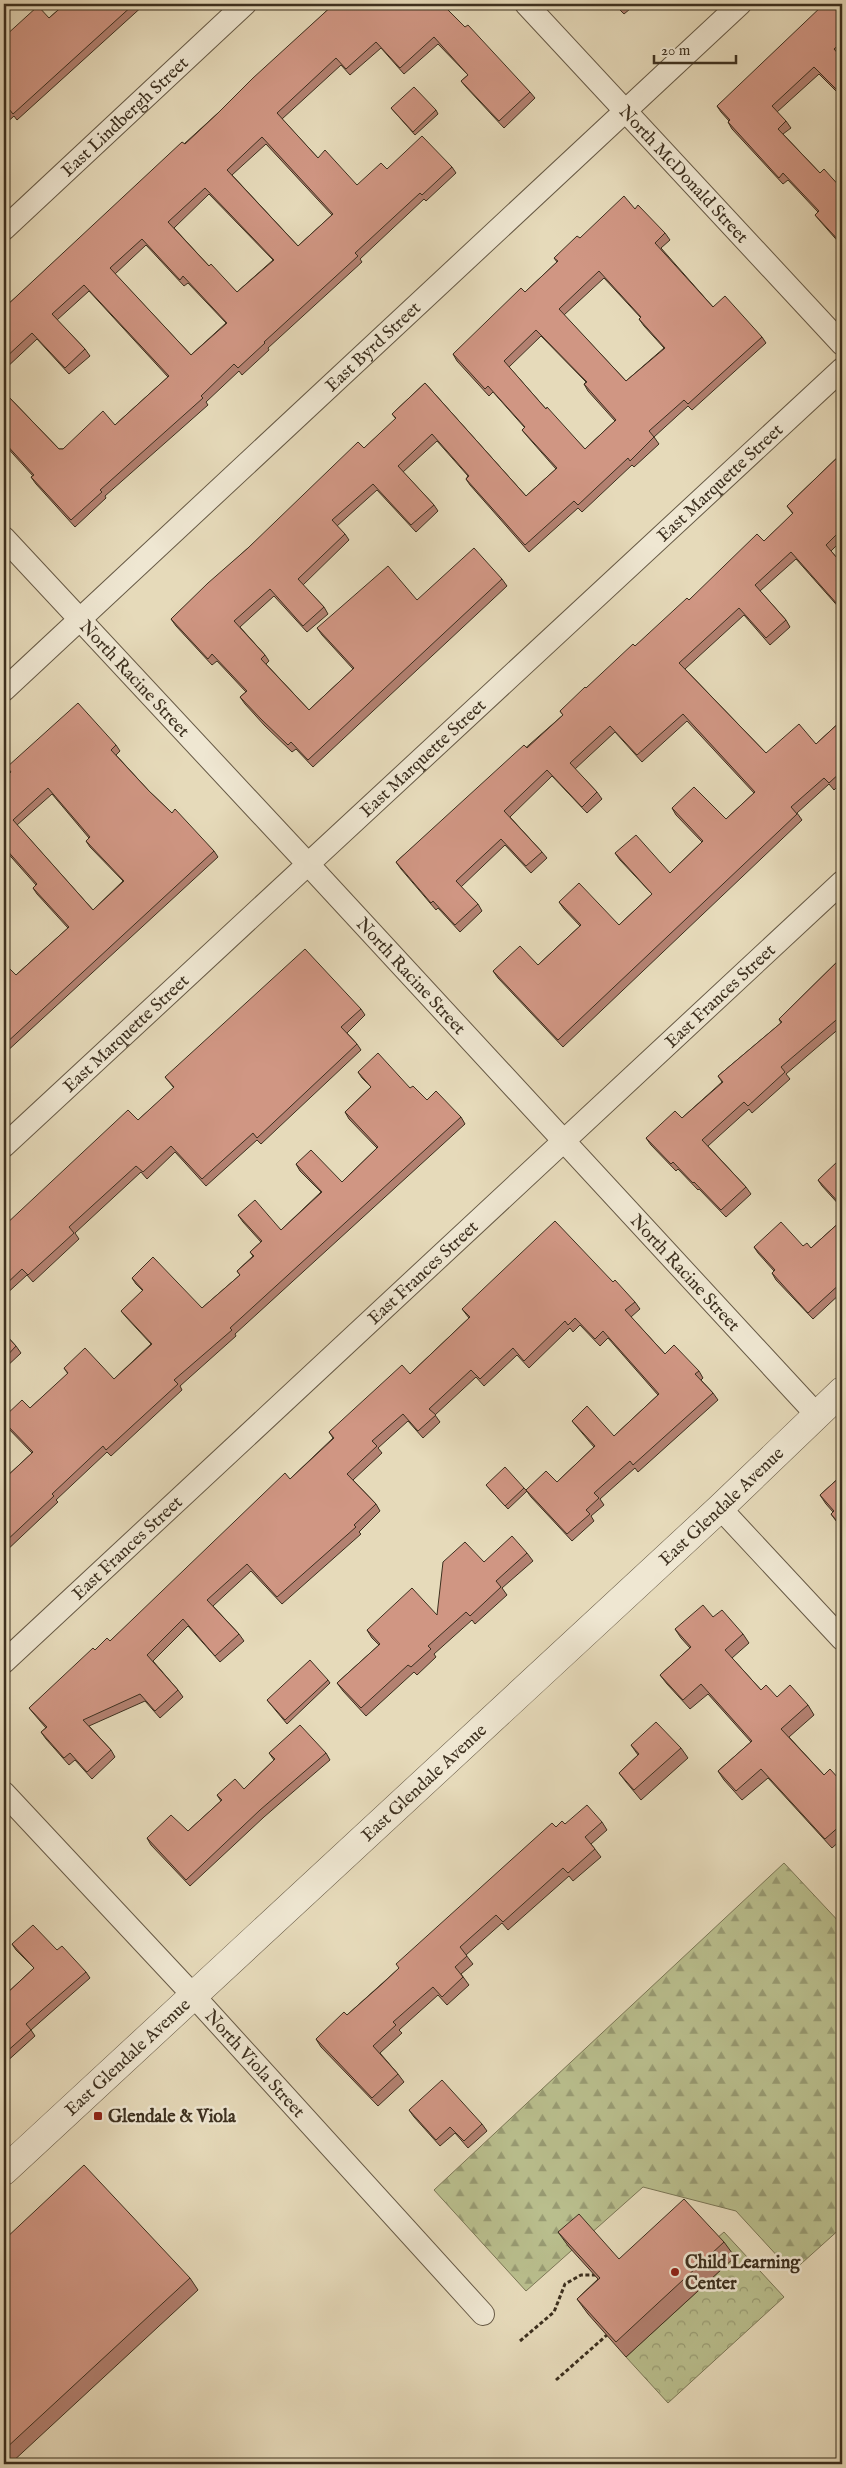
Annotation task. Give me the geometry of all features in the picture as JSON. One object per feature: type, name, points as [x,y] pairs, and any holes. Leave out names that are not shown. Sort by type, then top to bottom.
[{"type":"street","name":"East Lindbergh Street","points":[[4,229],[245,4]]},
{"type":"street","name":"North McDonald Street","points":[[526,4],[842,344]]},
{"type":"street","name":"East Byrd Street","points":[[4,690],[740,4]]},
{"type":"street","name":"East Marquette Street","points":[[4,1146],[842,369]]},
{"type":"street","name":"North Racine Street","points":[[4,538],[308,863],[816,1415]]},
{"type":"street","name":"East Frances Street","points":[[4,1662],[842,882]]},
{"type":"street","name":"East Glendale Avenue","points":[[4,2171],[192,1994],[720,1508],[842,1391]]},
{"type":"street","points":[[720,1508],[842,1639]]},
{"type":"street","name":"North Viola Street","points":[[4,1793],[192,1994],[483,2314]]},
{"type":"path","points":[[520,2341],[554,2312],[565,2284],[581,2275],[601,2275]]},
{"type":"path","points":[[556,2380],[607,2335]]},
{"type":"green space","points":[[784,1863],[842,1925],[842,2227],[792,2272],[736,2211],[643,2187],[526,2291],[434,2190]]},
{"type":"green space","points":[[724,2232],[784,2297],[668,2403],[626,2357],[734,2258],[717,2238]]},
{"type":"building","points":[[65,4],[134,4],[13,114],[9,109],[4,114],[4,37],[38,6],[49,18]]},
{"type":"building","points":[[334,4],[442,4],[465,27],[468,25],[530,92],[499,121],[461,81],[468,75],[434,37],[400,68],[376,42],[346,69],[336,58],[277,113],[318,158],[325,150],[357,185],[381,163],[387,169],[422,136],[452,167],[422,195],[420,193],[355,253],[358,256],[238,368],[234,364],[201,396],[203,398],[100,490],[102,492],[71,520],[31,477],[34,475],[4,442],[4,392],[59,449],[63,449],[103,411],[115,425],[169,376],[84,285],[52,314],[85,349],[65,368],[32,333],[4,359],[4,308],[182,142],[185,144],[253,78]],"holes":[[[262,137],[333,214],[298,246],[227,170]],[[205,188],[274,260],[237,292],[211,264],[209,266],[168,222]],[[142,239],[180,280],[183,276],[227,323],[191,355],[110,268]]]},
{"type":"building","points":[[616,4],[624,4],[619,8]]},
{"type":"building","points":[[824,4],[842,4],[842,42],[834,49],[842,58],[842,95],[814,67],[772,106],[786,121],[778,129],[820,173],[824,169],[842,189],[842,244],[815,215],[819,211],[783,173],[779,178],[728,122],[730,120],[717,106]]},
{"type":"building","points":[[414,87],[436,110],[413,132],[391,108]]},
{"type":"building","points":[[624,196],[635,209],[638,205],[665,233],[655,243],[713,307],[725,296],[762,337],[688,404],[684,400],[649,431],[654,437],[630,461],[628,458],[578,505],[574,501],[525,545],[466,479],[469,476],[432,434],[398,466],[434,505],[411,525],[373,484],[332,520],[345,534],[298,579],[324,607],[303,626],[270,589],[234,621],[265,655],[261,659],[309,710],[354,668],[317,628],[388,566],[417,600],[474,548],[502,579],[308,760],[291,742],[288,745],[261,719],[240,697],[247,691],[212,654],[208,659],[171,619],[358,442],[364,448],[396,418],[392,414],[425,383],[526,496],[557,468],[522,430],[525,427],[488,386],[485,389],[453,354],[521,288],[525,292],[558,261],[554,258],[577,236],[580,238]],"holes":[[[599,271],[641,317],[639,319],[665,348],[626,381],[559,309]],[[536,330],[587,382],[584,384],[616,420],[585,449],[547,407],[546,409],[504,361]]]},
{"type":"building","points":[[842,453],[842,529],[826,545],[842,564],[842,601],[838,605],[791,552],[755,585],[786,620],[766,638],[739,608],[679,663],[766,753],[799,724],[816,744],[842,720],[842,771],[829,783],[824,778],[791,807],[797,814],[558,1040],[493,971],[520,946],[538,965],[581,925],[559,902],[579,883],[619,925],[652,894],[615,853],[636,835],[670,873],[703,841],[672,808],[694,787],[726,819],[755,792],[683,714],[637,755],[610,726],[570,763],[597,792],[582,807],[547,770],[504,811],[542,852],[526,866],[501,839],[456,881],[478,904],[455,925],[433,901],[431,903],[396,862],[524,745],[527,748],[563,715],[560,711],[585,687],[633,644],[635,646],[687,598],[689,600],[757,534],[764,541],[793,513],[787,506]]},
{"type":"building","points":[[78,703],[116,745],[111,750],[172,813],[175,809],[214,851],[4,1045],[4,969],[7,966],[16,975],[69,927],[33,888],[37,884],[4,847],[4,779],[11,772],[7,767]],"holes":[[[48,788],[90,837],[86,841],[124,881],[93,910],[13,820]]]},
{"type":"building","points":[[305,949],[361,1009],[341,1027],[357,1044],[257,1138],[253,1133],[202,1179],[171,1146],[143,1172],[136,1166],[69,1227],[74,1233],[28,1275],[22,1269],[4,1286],[4,1226],[128,1110],[138,1120],[174,1087],[165,1077]]},
{"type":"building","points":[[842,957],[842,1015],[781,1067],[785,1072],[748,1106],[744,1102],[702,1140],[746,1187],[721,1210],[694,1182],[673,1162],[671,1164],[646,1138],[675,1111],[682,1118],[723,1082],[718,1076],[782,1022],[779,1019]]},
{"type":"building","points":[[378,1053],[410,1088],[413,1086],[427,1100],[436,1091],[461,1117],[230,1328],[232,1330],[174,1380],[178,1384],[106,1450],[103,1446],[4,1543],[4,1479],[33,1452],[4,1422],[4,1417],[22,1400],[30,1408],[68,1373],[64,1368],[85,1348],[114,1379],[152,1344],[121,1311],[143,1290],[132,1278],[153,1257],[202,1308],[240,1275],[237,1271],[254,1256],[250,1252],[262,1241],[238,1215],[255,1200],[281,1230],[322,1192],[296,1164],[311,1150],[342,1182],[378,1147],[345,1112],[371,1087],[358,1072]]},
{"type":"building","points":[[838,1161],[842,1166],[842,1206],[818,1180]]},
{"type":"building","points":[[842,1220],[842,1282],[808,1313],[772,1273],[775,1270],[754,1247],[781,1222],[803,1246],[807,1243],[811,1248]]},
{"type":"building","points":[[555,1221],[613,1282],[615,1280],[635,1302],[625,1310],[665,1354],[674,1345],[699,1371],[695,1374],[713,1393],[633,1465],[630,1461],[594,1493],[599,1498],[586,1510],[590,1514],[567,1534],[526,1490],[546,1471],[557,1482],[595,1446],[572,1421],[587,1406],[614,1436],[659,1394],[603,1331],[595,1339],[575,1318],[568,1325],[565,1321],[524,1361],[513,1348],[480,1379],[471,1370],[429,1409],[436,1415],[418,1431],[403,1414],[372,1441],[377,1446],[347,1474],[376,1504],[354,1525],[356,1527],[277,1597],[247,1564],[207,1600],[239,1634],[215,1656],[183,1619],[147,1655],[178,1690],[155,1711],[140,1694],[83,1720],[111,1750],[87,1772],[70,1753],[64,1758],[41,1732],[47,1727],[29,1708],[93,1648],[95,1650],[107,1638],[110,1641],[285,1473],[290,1479],[334,1438],[329,1432],[402,1365],[410,1374],[470,1317],[462,1309]]},
{"type":"building","points":[[4,1333],[16,1346],[4,1359]]},
{"type":"building","points":[[505,1467],[524,1488],[505,1506],[486,1485]]},
{"type":"building","points":[[842,1475],[842,1527],[831,1514],[834,1511],[820,1495]]},
{"type":"building","points":[[512,1536],[527,1553],[496,1581],[501,1587],[470,1616],[466,1612],[428,1646],[431,1649],[411,1667],[408,1665],[361,1708],[337,1683],[380,1644],[367,1630],[412,1588],[437,1615],[443,1562],[465,1542],[484,1562]]},
{"type":"building","points":[[703,1605],[713,1617],[722,1610],[743,1634],[725,1650],[761,1690],[766,1685],[777,1697],[790,1685],[808,1705],[781,1729],[824,1775],[830,1769],[839,1779],[842,1776],[842,1824],[825,1839],[761,1769],[736,1791],[718,1771],[752,1741],[701,1684],[683,1700],[660,1675],[691,1647],[675,1629]]},
{"type":"building","points":[[310,1660],[328,1680],[285,1720],[267,1700]]},
{"type":"building","points":[[656,1722],[681,1748],[634,1790],[619,1773],[639,1754],[631,1745]]},
{"type":"building","points":[[300,1725],[326,1753],[260,1810],[186,1880],[147,1838],[171,1815],[188,1831],[222,1800],[217,1795],[235,1779],[244,1789],[275,1759],[269,1753]]},
{"type":"building","points":[[587,1805],[602,1822],[585,1837],[595,1849],[568,1873],[563,1868],[503,1922],[496,1915],[460,1947],[467,1956],[455,1967],[463,1977],[442,1997],[433,1987],[393,2022],[396,2025],[373,2046],[398,2074],[372,2098],[316,2039],[344,2012],[347,2015],[382,1984],[399,1968],[396,1964],[552,1823],[556,1827],[562,1821],[565,1824]]},
{"type":"building","points":[[33,1925],[57,1950],[62,1946],[86,1972],[26,2024],[31,2030],[4,2054],[4,1996],[34,1968],[12,1944]]},
{"type":"building","points":[[442,2080],[482,2124],[464,2141],[450,2127],[436,2140],[409,2110]]},
{"type":"building","points":[[84,2165],[190,2278],[4,2450],[4,2240]]},
{"type":"building","points":[[684,2199],[724,2242],[616,2342],[577,2299],[600,2278],[558,2232],[579,2214],[619,2259]]},
{"type":"place","name":"Glendale & Viola","points":[[98,2116]]},
{"type":"place","name":"Child Learning Center","points":[[675,2272]]}]
